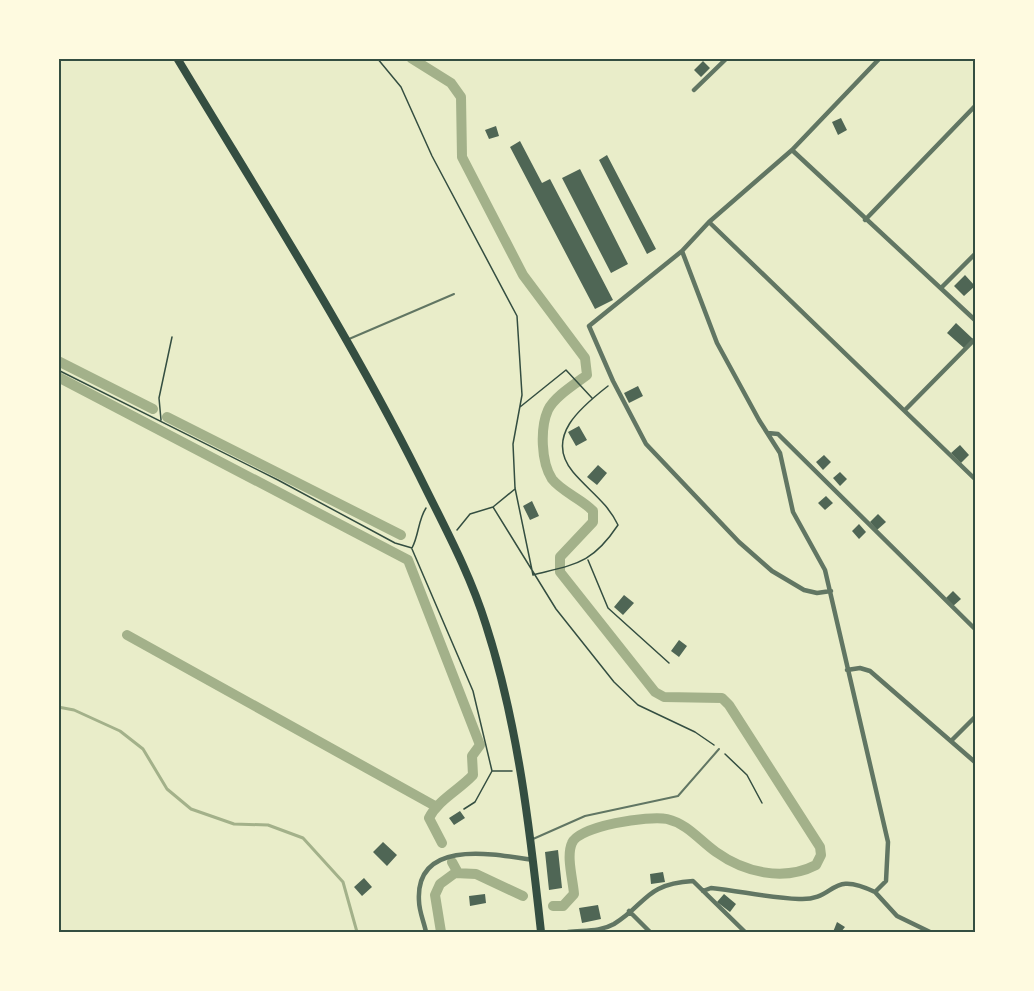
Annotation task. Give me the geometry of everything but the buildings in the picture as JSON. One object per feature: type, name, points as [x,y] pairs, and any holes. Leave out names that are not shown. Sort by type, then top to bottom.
[{"type":"main road","points":[[177,58],[346,340],[450,539],[486,625],[520,771],[531,840],[541,933]]},
{"type":"street","points":[[694,90],[727,58]]},
{"type":"street","points":[[831,591],[817,593],[804,590],[772,571],[738,542],[646,444],[613,381],[589,326],[682,252],[708,222],[792,150],[880,58]]},
{"type":"street","points":[[865,220],[975,105]]},
{"type":"street","points":[[792,150],[975,321]]},
{"type":"street","points":[[708,222],[975,480]]},
{"type":"street","points":[[682,252],[717,343],[780,453],[793,512],[825,570],[888,842],[886,881],[875,892]]},
{"type":"street","points":[[940,288],[975,253]]},
{"type":"street","points":[[905,410],[975,338]]},
{"type":"street","points":[[768,433],[778,435],[975,630]]},
{"type":"street","points":[[847,670],[860,668],[870,671],[975,763]]},
{"type":"street","points":[[951,741],[975,716]]},
{"type":"street","points":[[426,933],[419,901],[420,885],[428,867],[439,858],[483,854],[533,860]]},
{"type":"street","points":[[568,933],[596,931],[614,924],[657,888],[693,881],[745,933]]},
{"type":"street","points":[[703,891],[711,888],[799,899],[815,898],[839,883],[857,883],[875,892],[897,916],[930,933]]},
{"type":"street","points":[[629,911],[650,933]]},
{"type":"lane","points":[[346,340],[454,294]]},
{"type":"lane","points":[[531,840],[585,816],[678,796],[719,749]]},
{"type":"path","points":[[376,58],[401,87],[432,156],[517,316],[522,395],[513,444],[515,488],[534,575]]},
{"type":"path","points":[[161,421],[159,398],[172,337]]},
{"type":"path","points":[[58,370],[395,543],[412,548]]},
{"type":"path","points":[[519,407],[566,370],[592,398]]},
{"type":"path","points":[[534,575],[588,559],[603,548],[618,525],[611,510],[573,471],[562,453],[565,428],[592,398],[613,381]]},
{"type":"path","points":[[450,539],[470,514],[493,507],[515,488]]},
{"type":"path","points":[[412,548],[419,536],[422,515],[430,499]]},
{"type":"path","points":[[493,507],[556,609],[614,682],[638,705],[695,732],[719,749],[747,775],[762,803]]},
{"type":"path","points":[[412,548],[473,691],[492,771],[475,802],[464,809]]},
{"type":"path","points":[[588,559],[608,608],[669,663]]},
{"type":"path","points":[[492,771],[520,771]]},
{"type":"waterway","points":[[411,58],[451,83],[461,97],[462,157],[523,275],[585,358],[587,375],[555,400],[545,417],[543,445],[548,472],[561,488],[593,511],[593,522],[560,557],[560,572],[655,692],[664,697],[722,698],[729,705],[820,847],[821,855],[816,865],[803,870],[777,874],[751,869],[727,859],[687,828],[674,821],[658,818],[615,823],[587,832],[577,837],[572,843],[570,861],[574,894],[563,906],[553,906]]},
{"type":"waterway","points":[[58,361],[153,409]]},
{"type":"waterway","points":[[58,377],[408,560],[480,745],[472,756],[473,775],[438,806],[429,818],[442,843]]},
{"type":"waterway","points":[[167,417],[401,535]]},
{"type":"waterway","points":[[127,635],[435,806]]},
{"type":"waterway","points":[[58,707],[74,710],[120,731],[143,749],[167,789],[191,809],[234,824],[268,825],[303,838],[343,882],[357,932]]},
{"type":"waterway","points":[[452,862],[458,873]]},
{"type":"waterway","points":[[441,932],[435,895],[440,884],[455,873],[476,874],[523,896]]}]
